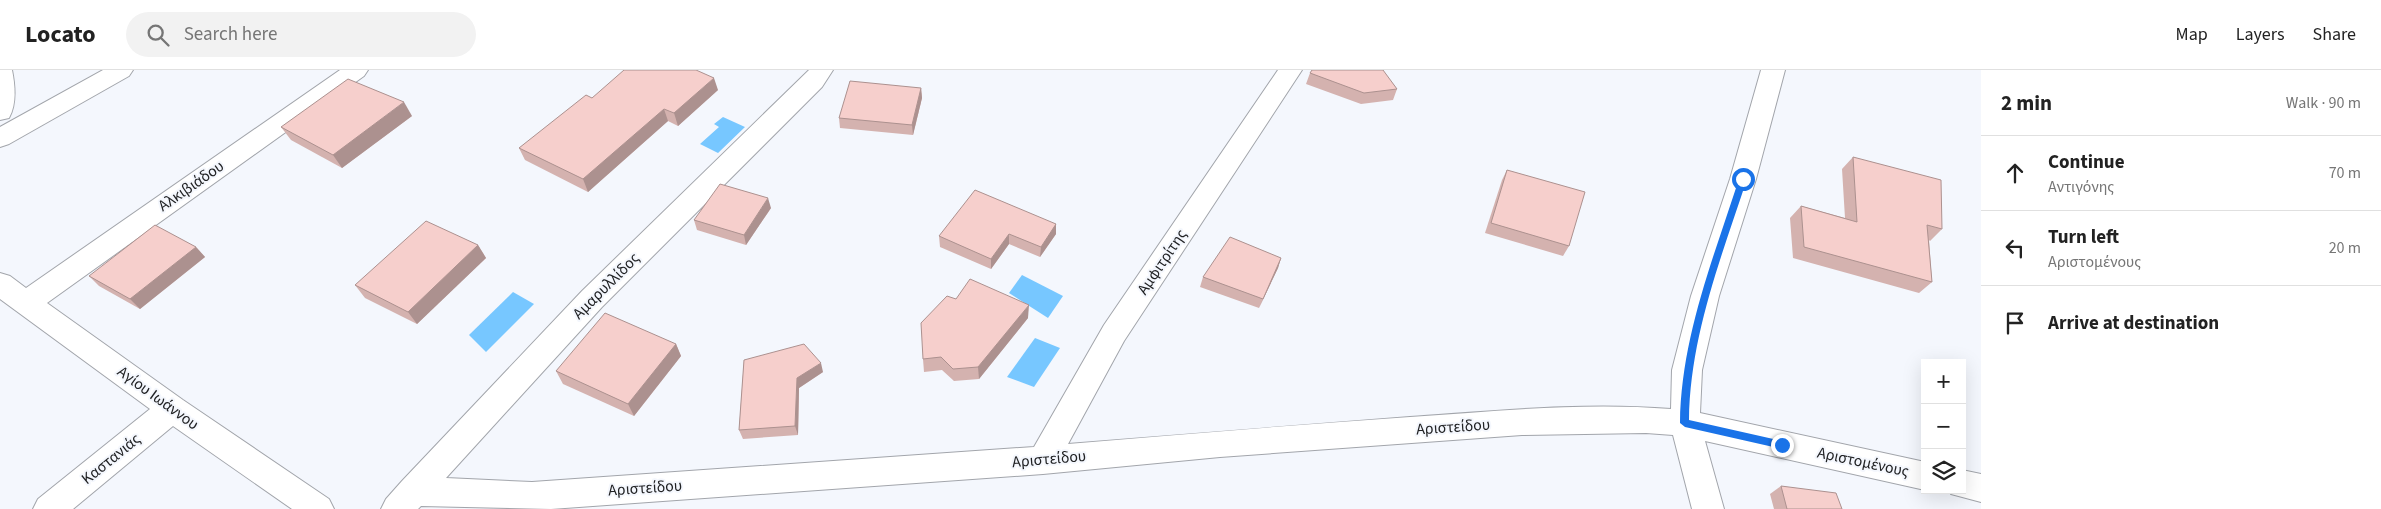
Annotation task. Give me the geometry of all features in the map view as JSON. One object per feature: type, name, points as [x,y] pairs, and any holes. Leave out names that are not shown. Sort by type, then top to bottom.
[{"type":"street","points":[[0,70],[3,87],[0,112]]},
{"type":"street","points":[[0,138],[121,70]]},
{"type":"street","name":"Αλκιβιάδου","points":[[27,302],[356,70]]},
{"type":"street","name":"Αμαρυλλίδος","points":[[405,500],[592,299],[814,81],[821,70]]},
{"type":"street","name":"Αμφιτρίτης","points":[[1043,460],[1114,333],[1290,70]]},
{"type":"street","points":[[1708,509],[1685,423],[1685,388],[1691,351],[1705,296],[1743,179],[1773,70]]},
{"type":"street","name":"Αγίου Ιωάννου","points":[[0,284],[172,408],[318,509]]},
{"type":"street","name":"Καστανιάς","points":[[50,509],[172,408]]},
{"type":"street","name":"Αριστείδου","points":[[405,500],[532,496],[1043,460],[1220,444],[1522,422],[1646,420],[1685,423]]},
{"type":"street","name":"Αριστομένους","points":[[1685,423],[1921,475]]},
{"type":"street","points":[[1966,485],[1981,488]]},
{"type":"water","points":[[723,117],[745,127],[718,153],[700,144],[719,127],[714,124]]},
{"type":"water","points":[[1022,275],[1063,296],[1048,318],[1009,293]]},
{"type":"water","points":[[513,292],[534,304],[486,352],[469,335]]},
{"type":"water","points":[[1035,338],[1060,348],[1034,387],[1007,377]]},
{"type":"building","points":[[624,70],[696,70],[714,78],[674,113],[664,109],[583,179],[519,148],[586,95],[592,98]]},
{"type":"building","points":[[1312,70],[1383,70],[1397,89],[1364,93],[1310,73]]},
{"type":"building","points":[[348,79],[404,102],[333,155],[281,127]]},
{"type":"building","points":[[850,81],[921,88],[912,125],[839,118]]},
{"type":"building","points":[[1853,157],[1941,180],[1942,229],[1927,225],[1932,282],[1804,247],[1801,206],[1857,222]]},
{"type":"building","points":[[1507,170],[1585,192],[1569,246],[1491,223]]},
{"type":"building","points":[[720,184],[768,198],[744,235],[694,220]]},
{"type":"building","points":[[975,190],[1056,224],[1041,247],[1009,234],[991,259],[939,236]]},
{"type":"building","points":[[426,221],[478,245],[408,312],[355,285]]},
{"type":"building","points":[[155,225],[196,247],[130,299],[89,276]]},
{"type":"building","points":[[1230,237],[1281,258],[1263,299],[1203,277]]},
{"type":"building","points":[[970,279],[1029,305],[978,367],[953,369],[941,357],[923,359],[921,323],[947,296],[956,299]]},
{"type":"building","points":[[605,313],[676,344],[628,404],[556,371]]},
{"type":"building","points":[[804,344],[821,363],[797,378],[795,426],[739,430],[744,360]]},
{"type":"building","points":[[1781,486],[1836,493],[1842,509],[1787,509]]},
{"type":"route","points":[[1743,179],[1705,296],[1691,351],[1685,388],[1685,423],[1782,445]]}]
